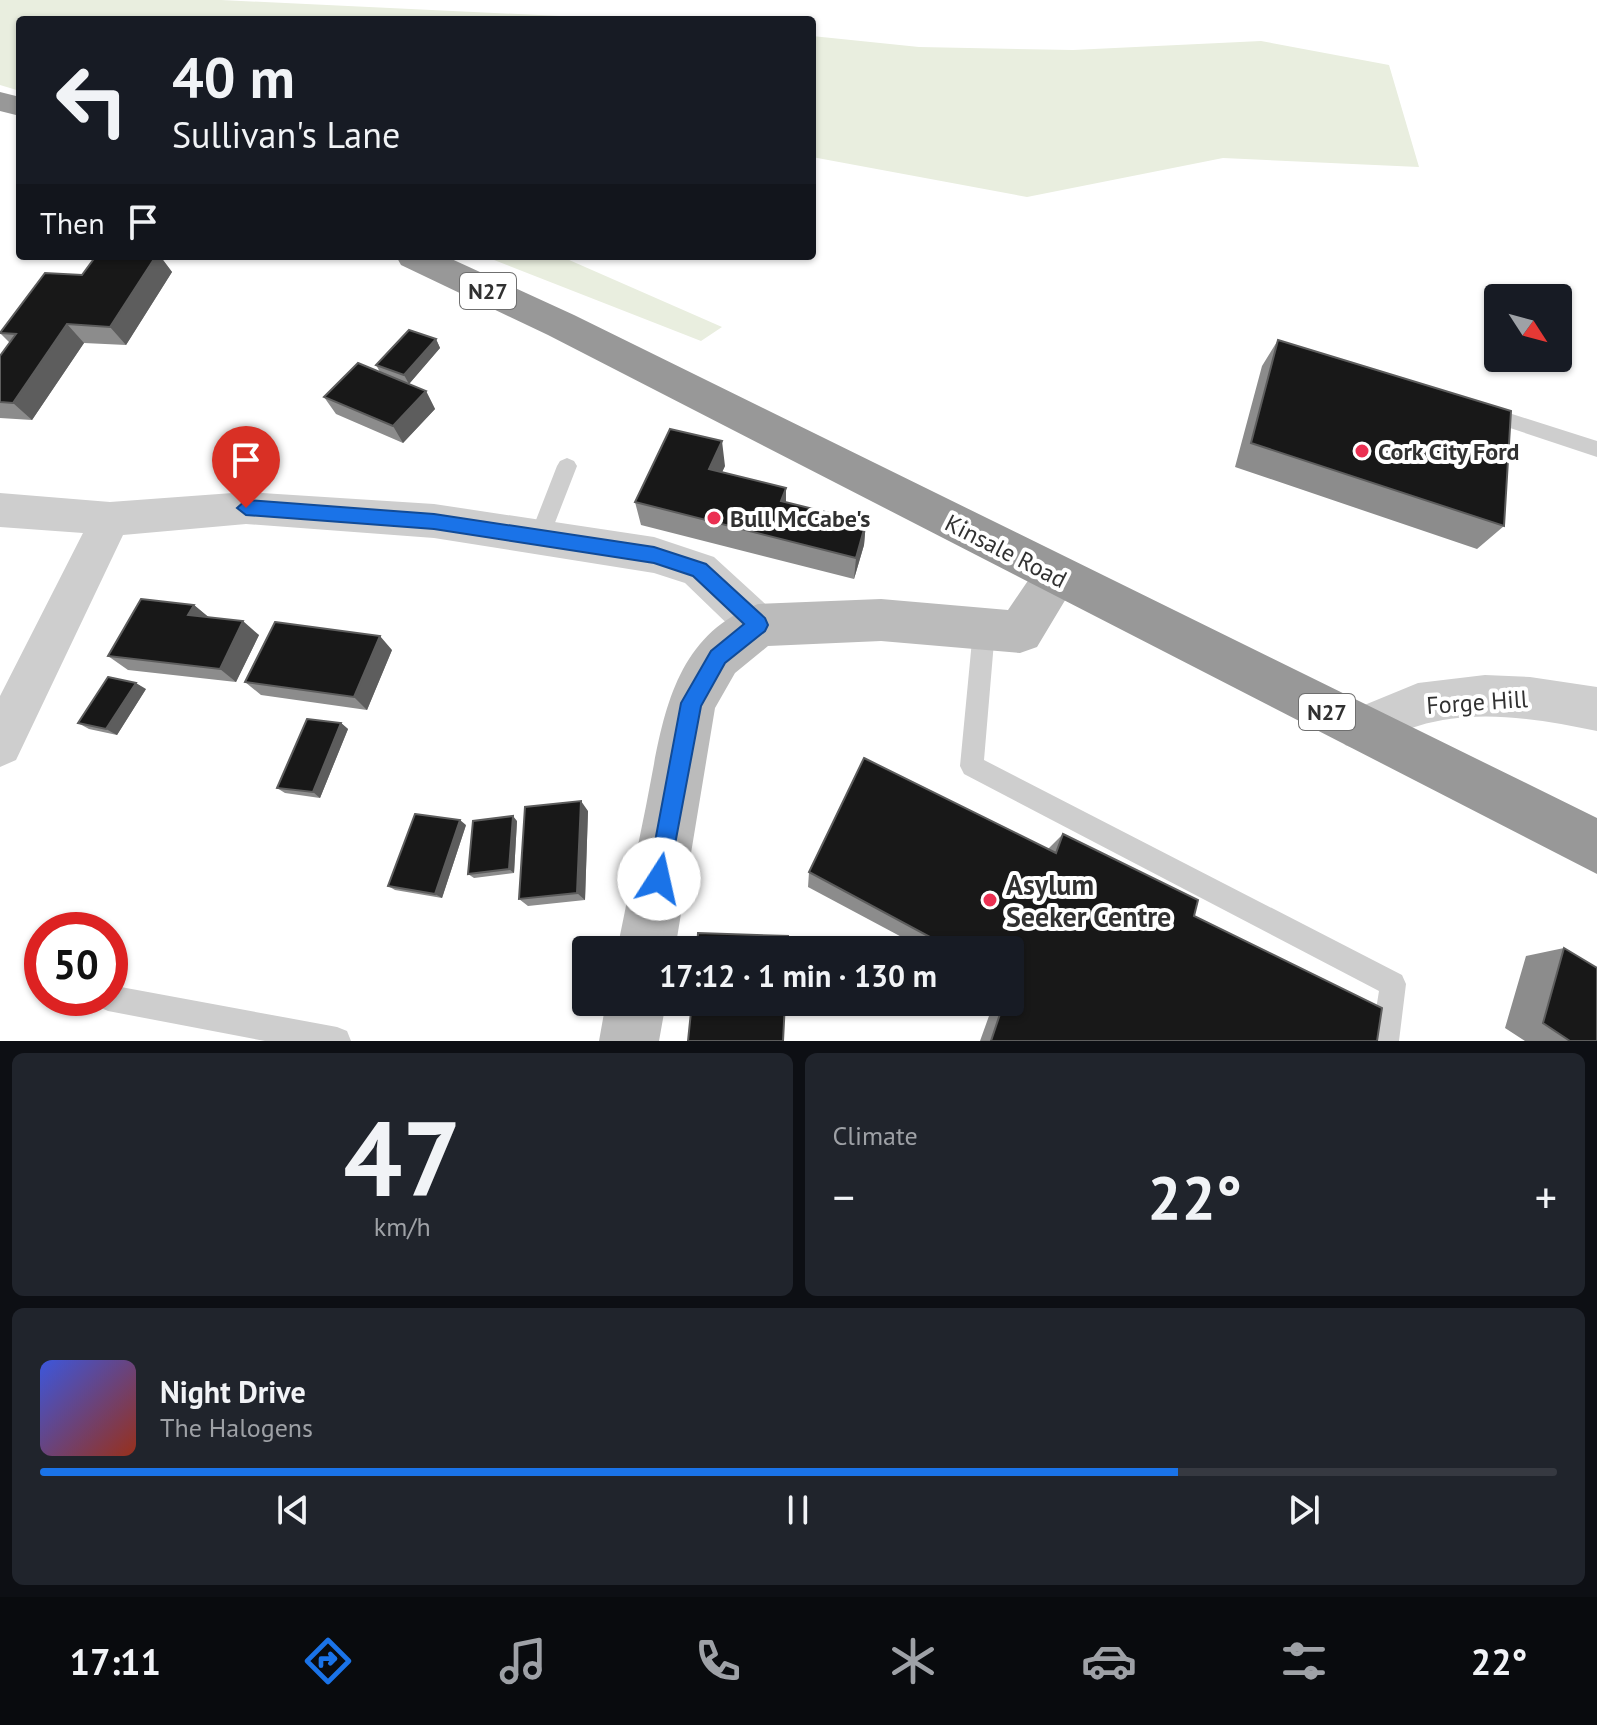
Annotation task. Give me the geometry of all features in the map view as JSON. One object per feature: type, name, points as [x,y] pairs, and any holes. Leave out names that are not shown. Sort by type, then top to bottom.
[{"type":"highway","name":"Kinsale Road","points":[[423,260],[561,325],[1597,847]]},
{"type":"main road","points":[[649,936],[691,703],[718,657],[758,625],[881,620],[1020,632],[1056,577]]},
{"type":"main road","points":[[629,1041],[633,1016]]},
{"type":"street","points":[[0,510],[110,519],[246,508],[434,521],[654,555],[699,570],[758,625]]},
{"type":"street","points":[[0,744],[110,519]]},
{"type":"street","name":"Forge Hill","points":[[1361,729],[1417,704],[1464,698],[1537,697],[1597,709]]},
{"type":"lane","points":[[1462,405],[1597,449]]},
{"type":"lane","points":[[539,538],[567,466]]},
{"type":"lane","points":[[984,630],[972,766],[1393,984],[1385,1041]]},
{"type":"lane","points":[[128,1002],[337,1041]]},
{"type":"shaded area","points":[[0,0],[221,0],[559,16],[16,16],[16,90],[0,85]]},
{"type":"shaded area","points":[[816,36],[919,47],[1073,50],[1261,41],[1389,65],[1419,167],[1223,158],[1027,197],[816,158]]},
{"type":"shaded area","points":[[494,260],[569,260],[722,327],[701,341]]},
{"type":"building","points":[[93,260],[153,260],[110,327],[67,324],[13,403],[0,402],[0,356],[16,334],[0,333],[45,273],[82,275]]},
{"type":"building","points":[[409,330],[436,339],[404,375],[376,365]]},
{"type":"building","name":"Cork City Ford","points":[[1278,340],[1511,411],[1504,526],[1251,443]]},
{"type":"building","points":[[358,363],[426,391],[393,426],[324,397]]},
{"type":"building","points":[[670,429],[722,441],[709,469],[786,488],[781,501],[866,522],[856,558],[635,502]]},
{"type":"building","points":[[141,599],[194,605],[188,615],[243,621],[220,669],[108,656]]},
{"type":"building","points":[[275,622],[380,636],[354,697],[245,682]]},
{"type":"building","points":[[108,677],[136,683],[106,729],[78,723]]},
{"type":"building","points":[[307,719],[341,723],[313,792],[277,788]]},
{"type":"building","name":"Asylum Seeker Centre","points":[[864,758],[1056,853],[1063,834],[1198,900],[1194,916],[1382,1008],[1377,1041],[991,1041],[999,1016],[1024,1016],[1024,936],[928,936],[809,872]]},
{"type":"building","points":[[581,801],[577,893],[519,899],[525,807]]},
{"type":"building","points":[[415,814],[460,820],[435,894],[388,886]]},
{"type":"building","points":[[513,816],[509,869],[468,874],[473,821]]},
{"type":"building","points":[[698,933],[788,936],[698,936]]},
{"type":"building","points":[[1564,948],[1597,968],[1597,1041],[1570,1041],[1543,1023]]},
{"type":"building","points":[[691,1016],[784,1016],[783,1041],[688,1041]]},
{"type":"place","name":"Cork City Ford","points":[[1362,451]]},
{"type":"place","name":"Bull McCabe's","points":[[714,518]]},
{"type":"place","name":"Asylum Seeker Centre","points":[[990,900]]},
{"type":"route","points":[[246,508],[434,521],[654,555],[699,570],[758,625],[718,657],[691,703],[659,879]]}]
